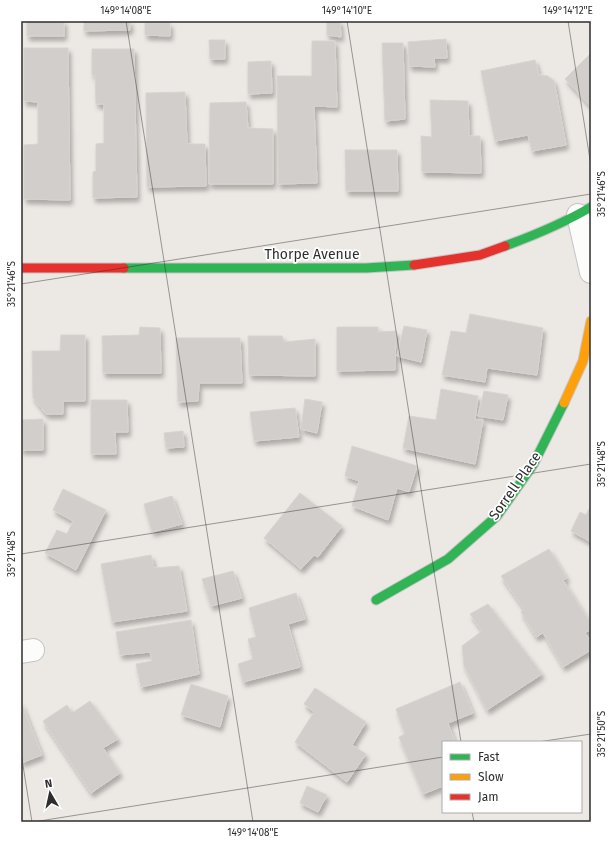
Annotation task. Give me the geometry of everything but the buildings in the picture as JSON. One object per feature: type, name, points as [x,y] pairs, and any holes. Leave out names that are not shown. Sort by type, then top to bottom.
[{"type":"street","name":"Thorpe Avenue","points":[[21,268],[366,268],[425,264],[480,255],[532,236],[584,211]]},
{"type":"street","points":[[584,211],[591,272]]},
{"type":"street","name":"Sorrell Place","points":[[376,600],[448,559],[497,516],[533,465],[561,410],[582,361],[591,321]]},
{"type":"traffic: fast","points":[[505,246],[527,238],[591,207]]},
{"type":"traffic: fast","points":[[124,268],[366,268],[414,265]]},
{"type":"traffic: fast","points":[[376,600],[448,559],[497,516],[533,465],[564,403]]},
{"type":"traffic: slow","points":[[564,403],[583,361],[591,321]]},
{"type":"traffic: jam","points":[[414,265],[480,255],[505,246]]},
{"type":"traffic: jam","points":[[21,268],[124,268]]}]
